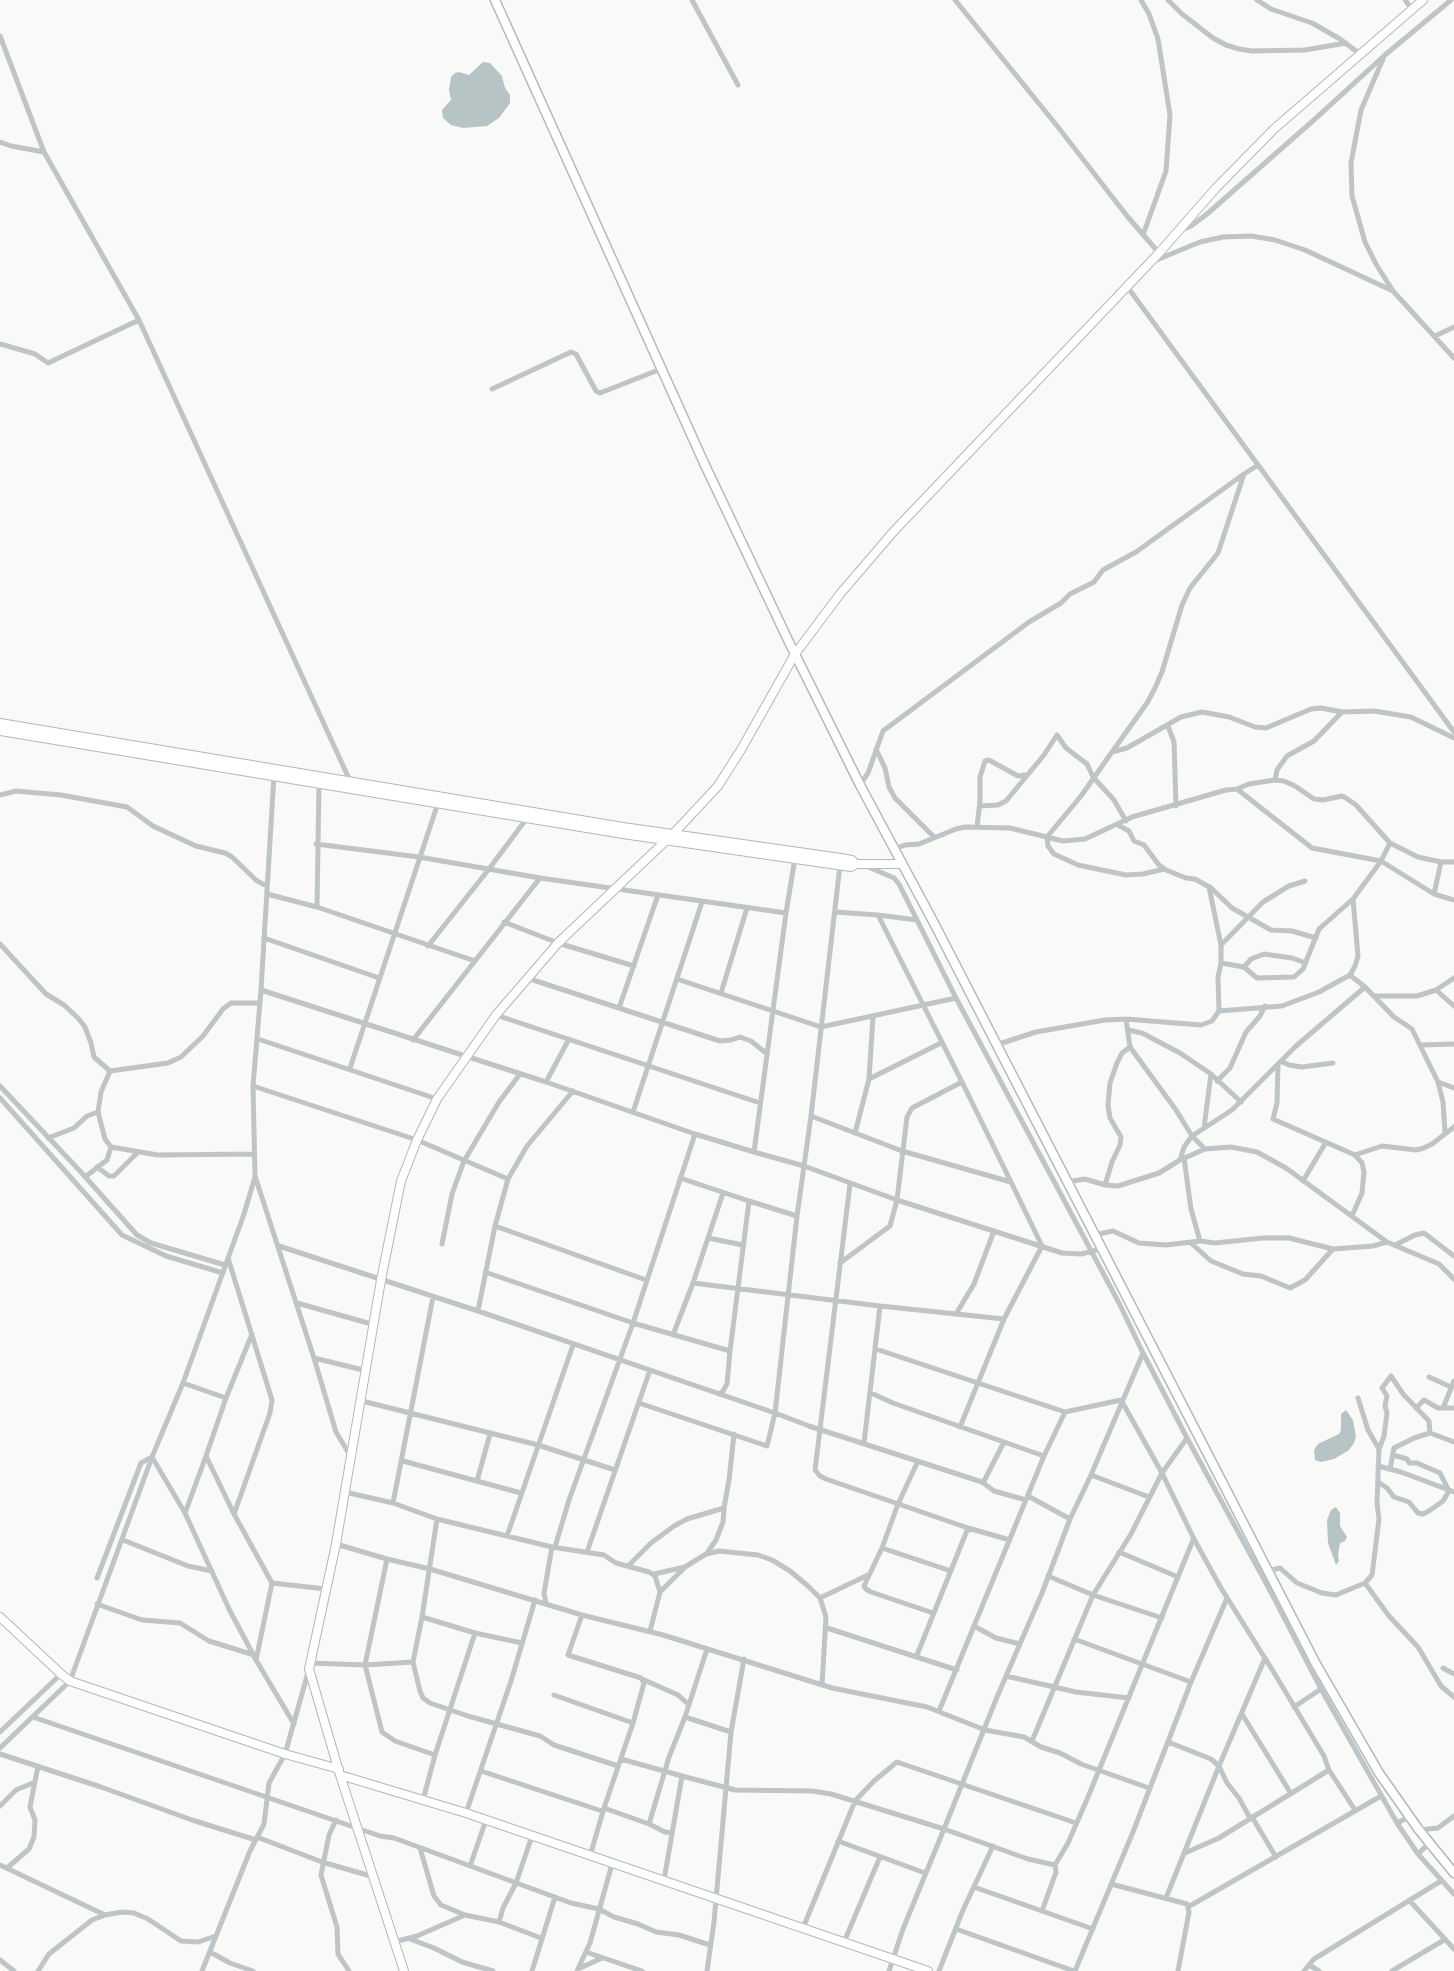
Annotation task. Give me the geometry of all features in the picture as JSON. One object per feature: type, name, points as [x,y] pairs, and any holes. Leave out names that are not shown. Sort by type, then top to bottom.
[{"type":"main road","points":[[495,0],[661,369],[795,654],[860,785],[1094,1235],[1097,1250],[1348,1723],[1409,1816],[1454,1873]]},
{"type":"street","points":[[692,0],[738,85]]},
{"type":"street","points":[[955,0],[1159,253]]},
{"type":"street","points":[[1141,0],[1158,39],[1170,115],[1166,171],[1143,235]]},
{"type":"street","points":[[1168,0],[1213,38],[1239,49],[1305,50],[1346,43]]},
{"type":"street","points":[[1257,0],[1271,9],[1312,23],[1360,54]]},
{"type":"street","points":[[1405,0],[1412,9]]},
{"type":"street","points":[[202,1971],[266,1816],[267,1797],[272,1776],[285,1754],[310,1666],[336,1544],[381,1280],[401,1181],[417,1140],[437,1099],[496,1015],[558,943],[667,840],[718,786],[753,730],[795,654],[840,594],[894,531],[1274,129],[1423,0]]},
{"type":"street","points":[[1178,232],[1207,214],[1384,55],[1451,0]]},
{"type":"street","points":[[0,36],[44,152],[139,320],[352,784]]},
{"type":"street","points":[[1384,55],[1360,110],[1351,163],[1353,196],[1365,242],[1376,264],[1393,291],[1454,358]]},
{"type":"street","points":[[0,142],[11,147],[44,152]]},
{"type":"street","points":[[1149,263],[1200,242],[1223,237],[1251,236],[1305,249],[1393,291]]},
{"type":"street","points":[[1126,285],[1454,732]]},
{"type":"street","points":[[0,344],[35,354],[48,363],[139,320]]},
{"type":"street","points":[[1435,336],[1454,327]]},
{"type":"street","points":[[492,389],[571,352],[576,354],[596,391],[600,393],[661,369]]},
{"type":"street","points":[[860,785],[868,773],[883,731],[982,656],[1070,594],[1094,582],[1103,570],[1136,552],[1258,465]]},
{"type":"street","points":[[1164,869],[1126,875],[1078,865],[1054,854],[1048,846],[1047,837],[1081,796],[1147,704],[1162,672],[1182,605],[1190,588],[1218,553],[1244,474]]},
{"type":"street","points":[[1112,752],[1127,748],[1181,717],[1202,712],[1229,717],[1261,728],[1274,726],[1311,709],[1321,708],[1342,712],[1392,712],[1411,717],[1454,738]]},
{"type":"street","points":[[1275,780],[1279,767],[1287,756],[1314,741],[1342,712]]},
{"type":"street","points":[[1168,726],[1174,742],[1176,806]]},
{"type":"street","points":[[1,728],[623,827],[852,860],[896,880],[956,998],[1097,1250],[1143,1353],[1321,1689],[1397,1823],[1418,1854],[1454,1894]]},
{"type":"street","points":[[1,728],[274,775],[352,784],[438,803],[667,840],[851,867],[859,864],[902,864]]},
{"type":"street","points":[[980,806],[1004,803],[1044,755],[1057,735],[1066,748],[1087,764],[1093,777],[1114,800],[1126,821]]},
{"type":"street","points":[[876,749],[895,798],[934,837]]},
{"type":"street","points":[[977,827],[980,777],[986,760],[1018,776],[1027,774]]},
{"type":"street","points":[[0,1748],[70,1681],[152,1457],[183,1383],[255,1176],[253,1086],[258,1039],[274,775]]},
{"type":"street","points":[[894,849],[919,844],[956,828],[1010,828],[1063,841],[1085,839],[1152,811],[1226,790],[1275,780],[1295,786],[1314,799],[1323,800],[1342,796],[1356,805],[1390,843],[1418,857],[1454,862]]},
{"type":"street","points":[[317,907],[316,844],[319,782]]},
{"type":"street","points":[[1237,789],[1312,848],[1381,861],[1434,894],[1454,900]]},
{"type":"street","points":[[0,795],[16,792],[61,795],[127,807],[153,826],[196,846],[232,856],[256,881],[267,885]]},
{"type":"street","points":[[350,1068],[438,803]]},
{"type":"street","points":[[428,946],[527,818]]},
{"type":"street","points":[[1118,825],[1129,831],[1134,841],[1144,845],[1164,869],[1178,876],[1195,879],[1209,887],[1232,908],[1275,931],[1292,931],[1316,938]]},
{"type":"street","points":[[1221,963],[1244,966],[1257,978],[1294,977],[1303,969],[1319,929],[1353,899],[1381,861],[1390,843]]},
{"type":"street","points":[[316,844],[419,857],[540,878],[786,913]]},
{"type":"street","points":[[754,1152],[795,858]]},
{"type":"street","points":[[1434,894],[1441,862]]},
{"type":"street","points":[[639,1403],[767,1446],[775,1413],[796,1216],[811,1116],[840,865]]},
{"type":"street","points":[[413,1040],[540,878]]},
{"type":"street","points":[[1221,945],[1271,897],[1289,886],[1305,881]]},
{"type":"street","points":[[996,1045],[1036,1032],[1079,1023],[1126,1019],[1201,1025],[1212,1021],[1219,1011],[1218,978],[1221,945],[1209,887]]},
{"type":"street","points":[[267,894],[317,907],[475,961]]},
{"type":"street","points":[[619,1008],[658,895]]},
{"type":"street","points":[[1219,1011],[1282,1006],[1300,1000],[1350,975],[1358,956],[1353,899]]},
{"type":"street","points":[[633,1112],[702,902]]},
{"type":"street","points":[[721,993],[747,908]]},
{"type":"street","points":[[835,912],[917,920]]},
{"type":"street","points":[[878,915],[1042,1246]]},
{"type":"street","points":[[504,922],[558,943],[634,966]]},
{"type":"street","points":[[264,938],[379,978]]},
{"type":"street","points":[[0,944],[46,994],[72,1011],[85,1027],[94,1057],[110,1071],[168,1063],[181,1057],[203,1036],[223,1009],[231,1003],[260,1003]]},
{"type":"street","points":[[1244,966],[1251,959],[1264,954],[1292,958],[1306,963]]},
{"type":"street","points":[[1350,975],[1375,996],[1394,1017],[1412,1029],[1438,1082],[1443,1102],[1445,1132]]},
{"type":"street","points":[[527,978],[720,1041],[740,1037],[751,1041],[766,1053]]},
{"type":"street","points":[[1375,996],[1417,996],[1436,990],[1454,978]]},
{"type":"street","points":[[677,979],[821,1026],[956,998]]},
{"type":"street","points":[[1200,1241],[1191,1209],[1182,1159],[1184,1147],[1192,1136],[1228,1114],[1280,1062],[1365,987]]},
{"type":"street","points":[[261,990],[546,1082],[695,1134],[804,1166],[850,1184],[994,1232],[1072,1255],[1097,1250]]},
{"type":"street","points":[[1436,990],[1454,1006]]},
{"type":"street","points":[[1217,1081],[1230,1068],[1246,1032],[1260,1016],[1265,1006]]},
{"type":"street","points":[[496,1015],[760,1103]]},
{"type":"street","points":[[855,1132],[869,1079],[873,1017]]},
{"type":"street","points":[[1126,1019],[1130,1047],[1192,1136],[1205,1149]]},
{"type":"street","points":[[1128,1030],[1162,1042],[1211,1074],[1241,1102]]},
{"type":"street","points":[[258,1039],[437,1099]]},
{"type":"street","points":[[546,1082],[569,1039]]},
{"type":"street","points":[[869,1079],[941,1043]]},
{"type":"street","points":[[1421,1045],[1454,1044]]},
{"type":"street","points":[[1105,1185],[1121,1137],[1110,1118],[1108,1105],[1110,1083],[1122,1053],[1130,1047]]},
{"type":"street","points":[[1280,1062],[1302,1067],[1334,1064]]},
{"type":"street","points":[[1280,1062],[1277,1103],[1273,1119],[1355,1155],[1362,1163],[1364,1172],[1360,1201],[1352,1216]]},
{"type":"street","points":[[110,1071],[101,1092],[98,1112],[105,1140],[111,1148],[168,1155],[255,1154]]},
{"type":"street","points":[[442,1245],[452,1194],[464,1161],[499,1102],[520,1074]]},
{"type":"street","points":[[1204,1128],[1211,1074]]},
{"type":"street","points":[[840,1263],[888,1228],[897,1200],[907,1117],[912,1108],[962,1082]]},
{"type":"street","points":[[1438,1082],[1454,1088]]},
{"type":"street","points":[[0,1086],[137,1235],[151,1243],[225,1265]]},
{"type":"street","points":[[253,1086],[417,1140],[508,1179]]},
{"type":"street","points":[[478,1311],[495,1226],[508,1179],[527,1146],[573,1091]]},
{"type":"street","points":[[0,1098],[122,1235],[166,1256],[223,1273]]},
{"type":"street","points":[[48,1138],[74,1128],[87,1116],[98,1112]]},
{"type":"street","points":[[811,1116],[902,1151],[1011,1182]]},
{"type":"street","points":[[1355,1155],[1382,1146],[1416,1150],[1424,1148],[1454,1127]]},
{"type":"street","points":[[546,1603],[544,1593],[554,1547],[633,1323],[695,1134]]},
{"type":"street","points":[[1303,1181],[1326,1143]]},
{"type":"street","points":[[1066,1182],[1085,1179],[1118,1186],[1159,1173],[1205,1149],[1231,1147],[1257,1152],[1286,1168],[1387,1242],[1439,1264],[1454,1279]]},
{"type":"street","points":[[85,1177],[106,1160],[111,1148]]},
{"type":"street","points":[[97,1167],[109,1176],[114,1176],[137,1153]]},
{"type":"street","points":[[255,1176],[336,1432],[351,1457]]},
{"type":"street","points":[[680,1178],[796,1216]]},
{"type":"street","points":[[850,1184],[814,1466],[817,1473],[837,1483],[1010,1540]]},
{"type":"street","points":[[673,1335],[723,1193]]},
{"type":"street","points":[[719,1394],[727,1384],[740,1288],[748,1201]]},
{"type":"street","points":[[495,1226],[646,1280]]},
{"type":"street","points":[[1094,1235],[1113,1231],[1139,1243],[1166,1245],[1200,1241],[1215,1243],[1289,1238],[1333,1249],[1373,1246],[1387,1242]]},
{"type":"street","points":[[957,1314],[974,1284],[994,1232]]},
{"type":"street","points":[[1395,1245],[1415,1234],[1424,1233],[1454,1256]]},
{"type":"street","points":[[708,1238],[743,1245]]},
{"type":"street","points":[[1191,1243],[1215,1263],[1243,1274],[1261,1276],[1290,1288],[1305,1280],[1333,1249]]},
{"type":"street","points":[[279,1246],[478,1311],[820,1430],[983,1483],[994,1491],[1027,1498],[1070,1519]]},
{"type":"street","points":[[960,1427],[1004,1319],[1042,1246]]},
{"type":"street","points":[[228,1258],[272,1400],[234,1514]]},
{"type":"street","points":[[485,1272],[633,1323],[730,1351]]},
{"type":"street","points":[[693,1283],[1004,1319]]},
{"type":"street","points":[[393,1503],[434,1297]]},
{"type":"street","points":[[297,1303],[375,1325]]},
{"type":"street","points":[[864,1443],[880,1306]]},
{"type":"street","points":[[185,1513],[252,1333]]},
{"type":"street","points":[[507,1536],[573,1345]]},
{"type":"street","points":[[876,1349],[1065,1412],[1121,1400]]},
{"type":"street","points":[[889,1971],[926,1873],[1070,1519],[1143,1353]]},
{"type":"street","points":[[314,1358],[367,1371]]},
{"type":"street","points":[[587,1552],[650,1370]]},
{"type":"street","points":[[1268,1571],[1280,1568],[1298,1583],[1327,1594],[1340,1594],[1365,1583],[1374,1570],[1379,1519],[1378,1449],[1384,1436],[1387,1413],[1385,1406],[1387,1396],[1382,1388],[1391,1376],[1397,1387],[1429,1421],[1430,1433]]},
{"type":"street","points":[[1429,1377],[1452,1384],[1443,1408]]},
{"type":"street","points":[[183,1383],[226,1398]]},
{"type":"street","points":[[871,1393],[1044,1456]]},
{"type":"street","points":[[1358,1398],[1368,1430],[1378,1449]]},
{"type":"street","points":[[1121,1400],[1227,1598],[1355,1810]]},
{"type":"street","points":[[1416,1408],[1424,1400],[1443,1408],[1454,1408]]},
{"type":"street","points":[[362,1401],[411,1411],[538,1445],[615,1470]]},
{"type":"street","points":[[939,1711],[1044,1456],[1065,1412]]},
{"type":"street","points":[[1390,1469],[1396,1446],[1414,1438],[1430,1433],[1454,1442]]},
{"type":"street","points":[[477,1480],[490,1434]]},
{"type":"street","points":[[650,1631],[660,1592],[685,1567],[706,1554],[716,1540],[723,1522],[734,1434]]},
{"type":"street","points":[[1032,1741],[1093,1595],[1131,1534],[1162,1473],[1187,1438]]},
{"type":"street","points":[[983,1483],[1004,1442]]},
{"type":"street","points":[[1393,1455],[1440,1473],[1452,1492]]},
{"type":"street","points":[[206,1456],[234,1514],[272,1583],[255,1658]]},
{"type":"street","points":[[152,1457],[185,1513],[255,1658],[294,1724]]},
{"type":"street","points":[[97,1578],[141,1463],[152,1457]]},
{"type":"street","points":[[403,1461],[521,1493]]},
{"type":"street","points":[[918,1461],[864,1586],[868,1591],[933,1612]]},
{"type":"street","points":[[1378,1466],[1452,1492]]},
{"type":"street","points":[[1091,1475],[1149,1497]]},
{"type":"street","points":[[1378,1482],[1393,1496],[1409,1502],[1418,1513],[1423,1514],[1452,1492]]},
{"type":"street","points":[[345,1492],[393,1503],[437,1519],[554,1547],[604,1555],[616,1563],[654,1574],[685,1567]]},
{"type":"street","points":[[629,1565],[651,1543],[674,1526],[687,1519],[724,1508]]},
{"type":"street","points":[[437,1519],[423,1617],[413,1662],[423,1698],[430,1703],[451,1710],[540,1736],[554,1745],[618,1766]]},
{"type":"street","points":[[917,1655],[968,1528]]},
{"type":"street","points":[[1042,1911],[1056,1872],[1054,1865],[1077,1823],[1194,1539]]},
{"type":"street","points":[[123,1540],[188,1566],[212,1571]]},
{"type":"street","points":[[336,1544],[430,1569],[582,1615],[650,1631],[843,1691],[914,1703],[985,1730],[1018,1735],[1044,1748],[1149,1788]]},
{"type":"street","points":[[882,1548],[951,1571]]},
{"type":"street","points":[[706,1554],[728,1551],[766,1558],[790,1571],[820,1598],[827,1628],[822,1685]]},
{"type":"street","points":[[1119,1552],[1178,1576]]},
{"type":"street","points":[[387,1559],[365,1665],[382,1732],[395,1741],[435,1755]]},
{"type":"street","points":[[654,1574],[660,1592]]},
{"type":"street","points":[[820,1598],[868,1575]]},
{"type":"street","points":[[1048,1576],[1093,1595],[1162,1618]]},
{"type":"street","points":[[272,1583],[326,1589]]},
{"type":"street","points":[[1365,1583],[1389,1616],[1418,1647],[1441,1686],[1454,1697]]},
{"type":"street","points":[[956,1929],[1075,1971],[1227,1598]]},
{"type":"street","points":[[466,1813],[535,1600]]},
{"type":"street","points":[[98,1604],[142,1620],[180,1623],[209,1641],[255,1658]]},
{"type":"street","points":[[582,1615],[568,1655],[642,1679],[678,1695],[689,1705]]},
{"type":"street","points":[[0,1617],[70,1681],[664,1880],[927,1971]]},
{"type":"street","points":[[423,1617],[476,1633],[522,1643]]},
{"type":"street","points":[[974,1626],[996,1638],[1020,1644]]},
{"type":"street","points":[[827,1628],[917,1655],[957,1670]]},
{"type":"street","points":[[423,1800],[435,1755],[476,1633]]},
{"type":"street","points":[[1074,1639],[1191,1682]]},
{"type":"street","points":[[649,1824],[707,1649]]},
{"type":"street","points":[[1166,1898],[1265,1658]]},
{"type":"street","points":[[714,1971],[708,1968],[710,1945],[731,1732],[744,1659]]},
{"type":"street","points":[[310,1666],[413,1662]]},
{"type":"street","points":[[310,1666],[357,1828],[404,1971]]},
{"type":"street","points":[[1443,1668],[1454,1674]]},
{"type":"street","points":[[0,1732],[61,1674]]},
{"type":"street","points":[[1006,1676],[1076,1692],[1129,1698]]},
{"type":"street","points":[[590,1856],[603,1809],[633,1723],[644,1685],[642,1679]]},
{"type":"street","points":[[1294,1707],[1321,1689]]},
{"type":"street","points":[[554,1695],[633,1723]]},
{"type":"street","points":[[1242,1714],[1290,1792]]},
{"type":"street","points":[[33,1717],[420,1848],[571,1903],[598,1909],[656,1932],[679,1935],[710,1945]]},
{"type":"street","points":[[685,1718],[731,1732]]},
{"type":"street","points":[[1168,1742],[1219,1766],[1227,1783],[1276,1857]]},
{"type":"street","points":[[0,1754],[192,1820],[257,1838],[322,1862],[374,1877]]},
{"type":"street","points":[[621,1759],[726,1788],[821,1792],[944,1829],[1028,1859],[1054,1865]]},
{"type":"street","points":[[803,1928],[855,1801],[898,1761],[1077,1823]]},
{"type":"street","points":[[7,1868],[29,1849],[34,1837],[35,1820],[30,1807],[38,1766]]},
{"type":"street","points":[[1185,1853],[1219,1838],[1329,1770]]},
{"type":"street","points":[[481,1771],[672,1833]]},
{"type":"street","points":[[664,1880],[681,1776]]},
{"type":"street","points":[[0,1806],[16,1790],[35,1782]]},
{"type":"street","points":[[1188,1907],[1381,1796]]},
{"type":"street","points":[[1397,1823],[1409,1816]]},
{"type":"street","points":[[1419,1830],[1438,1828],[1454,1816]]},
{"type":"street","points":[[336,1820],[329,1835],[321,1875],[337,1927],[338,1954],[349,1971]]},
{"type":"street","points":[[470,1866],[486,1820]]},
{"type":"street","points":[[499,1922],[503,1908],[516,1883],[532,1836]]},
{"type":"street","points":[[838,1841],[926,1873]]},
{"type":"street","points":[[1418,1854],[1429,1843]]},
{"type":"street","points":[[939,1971],[993,1846]]},
{"type":"street","points":[[420,1848],[436,1901],[465,1915],[499,1922],[541,1938]]},
{"type":"street","points":[[844,1942],[880,1857]]},
{"type":"street","points":[[578,1970],[586,1952],[612,1864]]},
{"type":"street","points":[[0,1865],[105,1915]]},
{"type":"street","points":[[503,1879],[519,1871]]},
{"type":"street","points":[[1304,1971],[1314,1959],[1441,1881]]},
{"type":"street","points":[[1111,1884],[1184,1902],[1188,1907],[1178,1971]]},
{"type":"street","points":[[974,1887],[1093,1929]]},
{"type":"street","points":[[532,1971],[555,1897]]},
{"type":"street","points":[[1409,1900],[1454,1949]]},
{"type":"street","points":[[38,1971],[54,1950],[92,1920],[105,1915],[122,1912],[134,1913],[148,1919],[172,1938],[181,1941],[198,1942],[216,1936]]},
{"type":"street","points":[[394,1942],[410,1939],[465,1915]]},
{"type":"street","points":[[410,1939],[462,1962],[493,1971]]},
{"type":"street","points":[[1392,1971],[1444,1940]]},
{"type":"street","points":[[210,1952],[230,1963],[253,1971]]},
{"type":"street","points":[[586,1952],[625,1969],[642,1971]]},
{"type":"street","points":[[578,1970],[602,1958]]},
{"type":"street","points":[[0,1960],[14,1971]]},
{"type":"street","points":[[1309,1965],[1319,1971]]},
{"type":"shaded area","points":[[483,62],[490,63],[502,76],[505,88],[510,95],[510,103],[499,118],[487,126],[463,128],[451,125],[443,118],[442,110],[451,100],[449,90],[451,77],[459,72],[469,75]]},
{"type":"shaded area","points":[[1346,1410],[1353,1420],[1356,1436],[1354,1443],[1349,1450],[1334,1459],[1321,1462],[1315,1460],[1314,1450],[1318,1444],[1339,1434],[1341,1414]]},
{"type":"shaded area","points":[[1336,1507],[1340,1513],[1340,1526],[1347,1537],[1340,1543],[1339,1561],[1336,1565],[1328,1543],[1327,1520],[1331,1510]]}]
